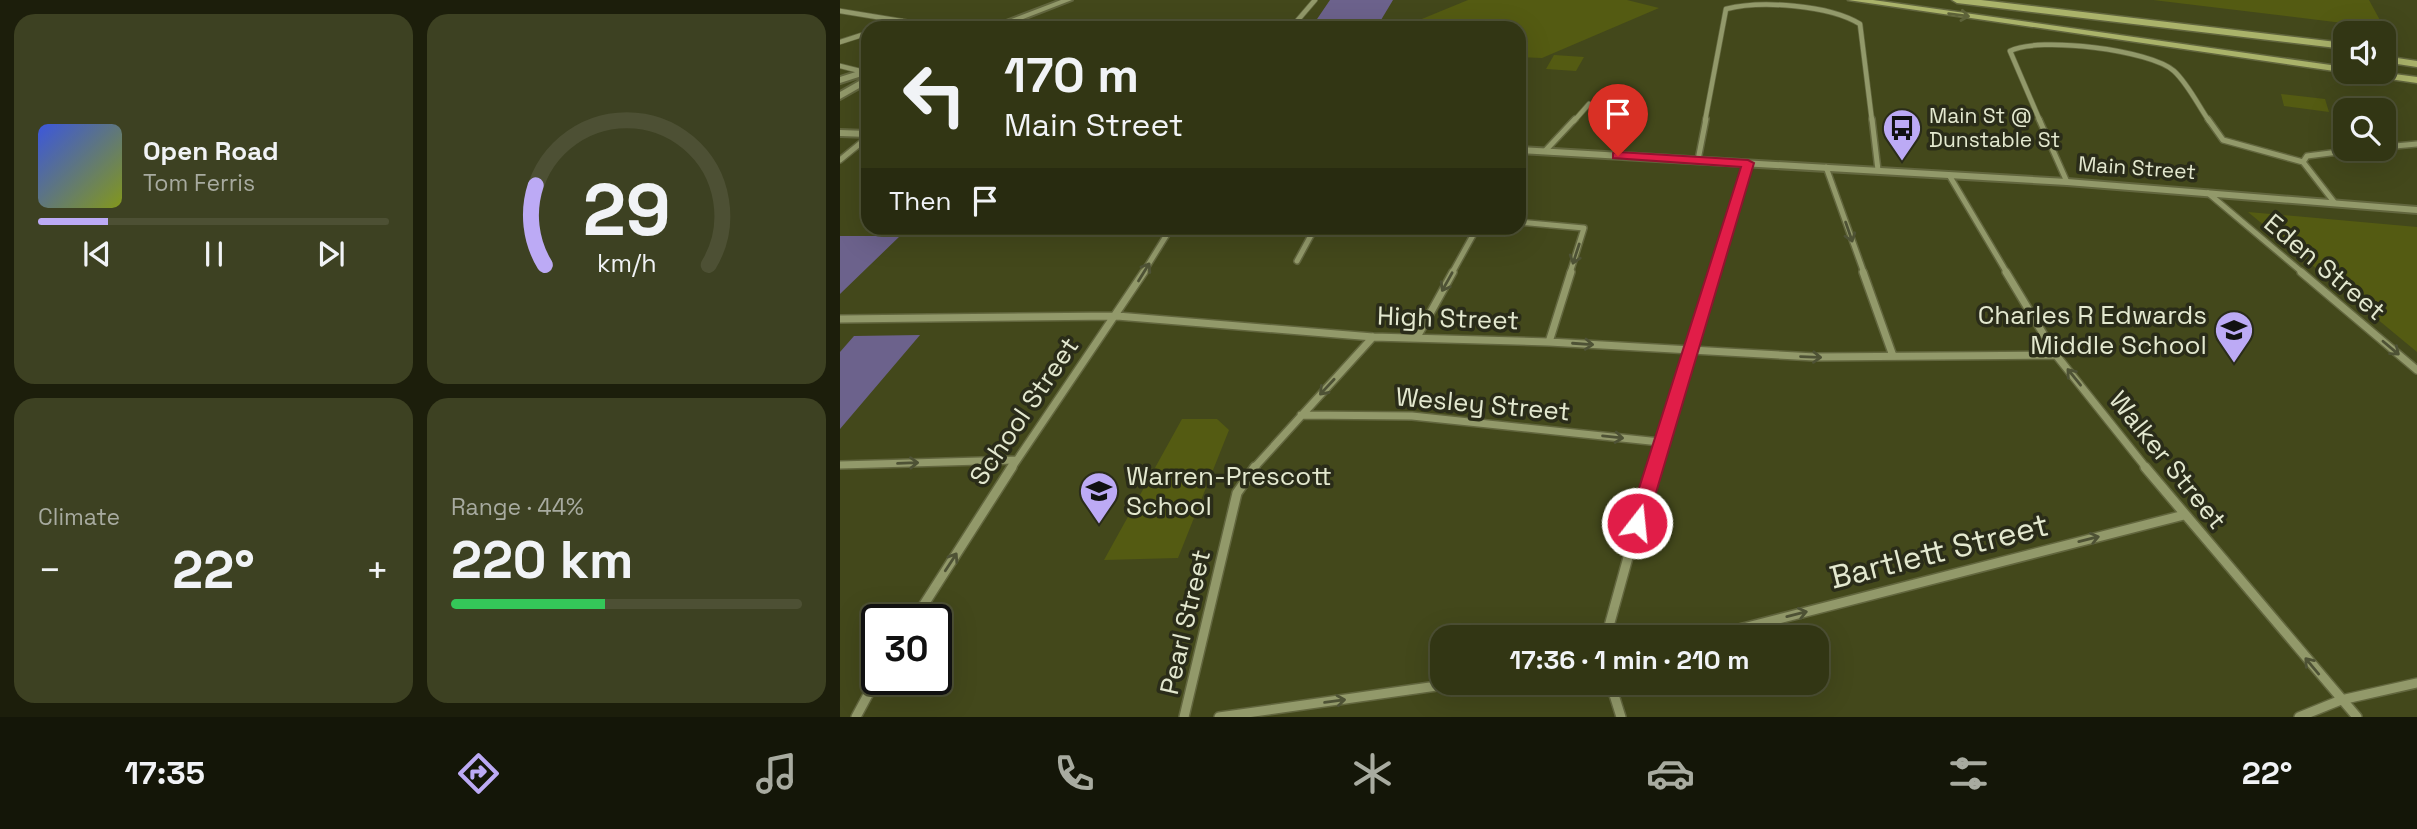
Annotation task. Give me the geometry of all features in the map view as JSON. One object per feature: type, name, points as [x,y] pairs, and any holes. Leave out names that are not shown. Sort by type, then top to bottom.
[{"type":"main road","points":[[1011,21],[1068,0]]},
{"type":"main road","points":[[1838,0],[1892,5]]},
{"type":"main road","points":[[1853,0],[2333,69]]},
{"type":"main road","points":[[1957,0],[2333,46]]},
{"type":"main road","points":[[2151,24],[2333,52]]},
{"type":"main road","points":[[2150,41],[2333,62]]},
{"type":"main road","points":[[2396,53],[2417,56]]},
{"type":"main road","points":[[2396,61],[2417,64]]},
{"type":"main road","points":[[2396,69],[2417,72]]},
{"type":"main road","points":[[840,80],[861,75]]},
{"type":"main road","points":[[2396,77],[2417,80]]},
{"type":"main road","points":[[840,96],[861,79]]},
{"type":"main road","points":[[840,133],[861,134]]},
{"type":"main road","name":"Main Street","points":[[1526,150],[2067,182],[2417,210]]},
{"type":"street","points":[[1297,21],[1315,0]]},
{"type":"street","points":[[1698,160],[1726,9],[1737,4],[1754,3],[1839,15],[1857,20],[1860,24],[1878,170]]},
{"type":"street","points":[[840,11],[903,21]]},
{"type":"street","points":[[840,42],[861,35]]},
{"type":"street","points":[[2067,182],[2010,51],[2019,44],[2041,42],[2142,57],[2165,64],[2174,71],[2223,140],[2303,162],[2334,202]]},
{"type":"street","points":[[840,66],[861,72]]},
{"type":"street","points":[[1545,151],[1589,104]]},
{"type":"street","points":[[840,160],[861,141]]},
{"type":"street","points":[[2396,146],[2417,144]]},
{"type":"street","points":[[2303,162],[2307,156],[2333,152]]},
{"type":"street","points":[[1609,625],[1660,442],[1748,163]]},
{"type":"street","points":[[1826,167],[1893,356]]},
{"type":"street","name":"Walker Street","points":[[1949,175],[2056,355],[2184,515],[2357,717]]},
{"type":"street","name":"Eden Street","points":[[2208,193],[2417,370]]},
{"type":"street","points":[[1526,223],[1584,228],[1549,342]]},
{"type":"street","name":"School Street","points":[[924,604],[1016,460],[1117,316],[1167,235]]},
{"type":"street","points":[[1297,261],[1311,235]]},
{"type":"street","points":[[1417,337],[1473,235]]},
{"type":"street","name":"High Street","points":[[840,319],[1117,316],[1373,337],[1549,342],[1689,352],[1815,357],[2056,355]]},
{"type":"street","name":"Pearl Street","points":[[1184,717],[1237,493],[1248,474],[1373,337]]},
{"type":"street","name":"Wesley Street","points":[[1301,415],[1412,416],[1660,442]]},
{"type":"street","points":[[840,465],[1016,460]]},
{"type":"street","name":"Bartlett Street","points":[[1754,625],[2184,515]]},
{"type":"street","points":[[2300,717],[2341,700],[2417,683]]},
{"type":"street","points":[[1219,717],[1430,687]]},
{"type":"street","points":[[856,717],[868,695]]},
{"type":"street","points":[[1614,695],[1621,717]]},
{"type":"green space","points":[[1468,0],[1627,0],[1659,8],[1542,58],[1526,57],[1526,21],[1417,21]]},
{"type":"green space","points":[[2153,0],[2369,0],[2380,21],[2333,22]]},
{"type":"green space","points":[[1554,55],[1584,57],[1576,71],[1546,69]]},
{"type":"green space","points":[[2281,94],[2325,99],[2329,112],[2284,106]]},
{"type":"green space","points":[[2248,212],[2417,227],[2417,352]]},
{"type":"green space","points":[[1182,419],[1217,419],[1229,430],[1178,558],[1104,560]]},
{"type":"building","points":[[1330,0],[1393,0],[1380,21],[1316,21]]},
{"type":"building","points":[[840,236],[900,236],[840,294]]},
{"type":"building","points":[[920,335],[840,429],[840,352],[854,336]]},
{"type":"place","name":"Main St @ Dunstable St","points":[[1902,162]]},
{"type":"place","name":"Charles R Edwards Middle School","points":[[2234,364]]},
{"type":"place","name":"Warren-Prescott School","points":[[1099,525]]},
{"type":"route","points":[[1618,156],[1748,163],[1637,523]]}]
